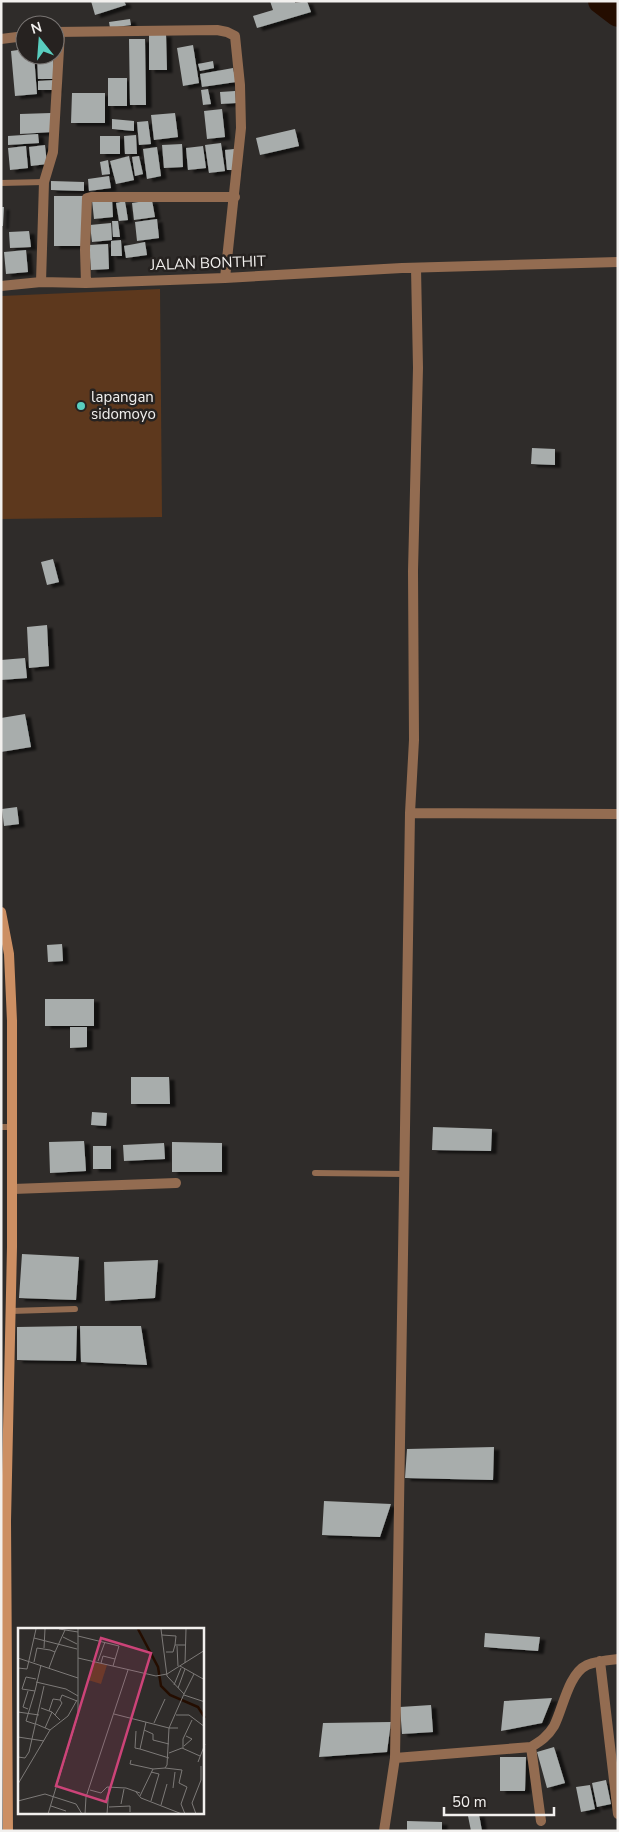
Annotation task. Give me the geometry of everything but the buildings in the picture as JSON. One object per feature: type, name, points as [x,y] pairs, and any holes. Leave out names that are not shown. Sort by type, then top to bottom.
[{"type":"main road","points":[[1,912],[9,954],[13,1127],[6,1521],[8,1831]]},
{"type":"street","points":[[65,32],[217,30],[235,36],[240,85],[241,128],[225,278]]},
{"type":"street","points":[[1,39],[15,37]]},
{"type":"street","points":[[41,282],[44,182],[53,152],[56,65]]},
{"type":"street","points":[[86,282],[87,198],[91,196],[235,197]]},
{"type":"street","name":"JALAN BONTHIT","points":[[1,286],[41,282],[225,278],[416,268],[618,262]]},
{"type":"street","points":[[384,1831],[395,1758],[410,813],[414,740],[412,571],[418,368],[416,268]]},
{"type":"street","points":[[410,813],[618,814]]},
{"type":"street","points":[[13,1189],[176,1182]]},
{"type":"street","points":[[395,1758],[531,1747],[544,1739],[554,1726],[575,1676],[586,1666],[600,1661],[618,1659]]},
{"type":"street","points":[[600,1661],[618,1814]]},
{"type":"street","points":[[531,1747],[541,1821]]},
{"type":"lane","points":[[1,184],[44,182]]},
{"type":"lane","points":[[1,1127],[13,1127]]},
{"type":"lane","points":[[315,1173],[405,1174]]},
{"type":"lane","points":[[11,1312],[75,1308]]},
{"type":"shaded area","name":"lapangan sidomoyo","points":[[160,289],[162,517],[1,519],[1,296]]},
{"type":"waterway","points":[[601,1],[618,14]]},
{"type":"place","name":"lapangan sidomoyo","points":[[81,406]]}]
